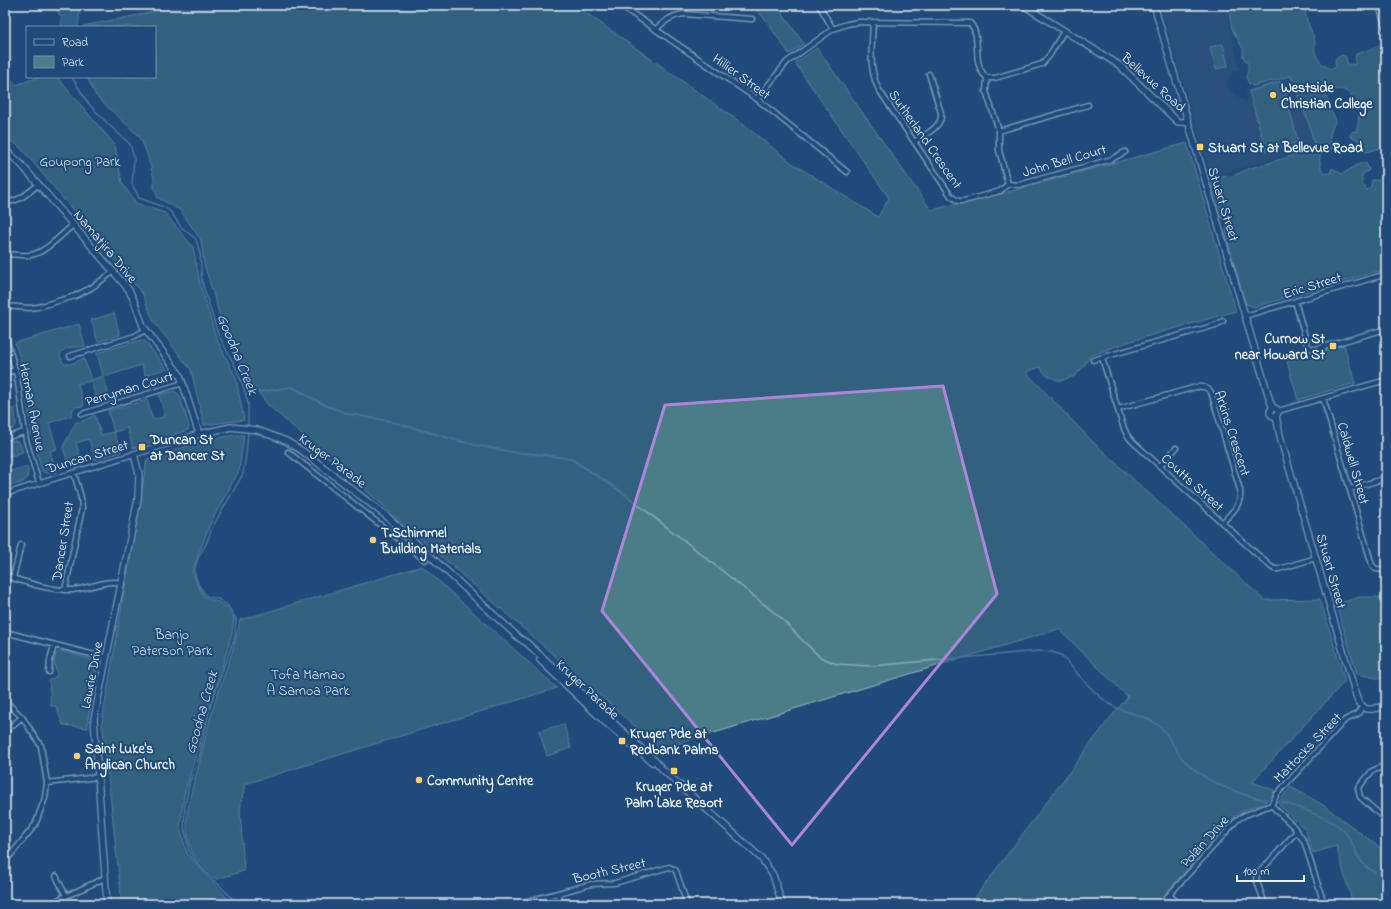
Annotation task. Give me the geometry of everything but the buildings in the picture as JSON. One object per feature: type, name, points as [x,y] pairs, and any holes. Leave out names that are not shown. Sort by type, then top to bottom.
[{"type":"street","name":"Hillier Street","points":[[620,5],[757,99],[846,172]]},
{"type":"street","points":[[819,5],[833,29]]},
{"type":"street","name":"Bellevue Road","points":[[1023,5],[1119,65],[1178,122],[1188,122]]},
{"type":"street","name":"Stuart Street","points":[[1154,5],[1270,401],[1276,412],[1281,440],[1354,690],[1358,702],[1362,707]]},
{"type":"street","points":[[1379,5],[1386,29]]},
{"type":"street","points":[[656,29],[666,20],[675,15],[683,14],[752,19]]},
{"type":"street","points":[[757,99],[787,62],[833,29],[847,24],[859,22],[970,23],[974,28],[976,35],[977,57],[982,74],[987,78],[995,78],[1042,64],[1064,31]]},
{"type":"street","name":"Sutherland Crescent","points":[[873,23],[871,67],[874,80],[879,90],[951,196],[958,201],[964,201],[1000,191],[1008,184]]},
{"type":"street","points":[[914,142],[939,124],[942,118],[929,74]]},
{"type":"street","points":[[987,78],[986,91],[999,131],[999,150],[1008,184]]},
{"type":"street","points":[[999,131],[1088,105]]},
{"type":"street","name":"Namatjira Drive","points":[[5,150],[16,158],[39,184],[131,294],[145,330],[176,370],[183,383],[199,434]]},
{"type":"street","name":"John Bell Court","points":[[1008,184],[1020,185],[1112,159],[1125,152]]},
{"type":"street","points":[[5,202],[19,199],[39,184]]},
{"type":"street","points":[[5,254],[25,256],[37,254],[73,225]]},
{"type":"street","points":[[5,306],[29,308],[38,307],[75,296],[91,288],[113,272]]},
{"type":"street","name":"Eric Street","points":[[1245,316],[1386,274]]},
{"type":"street","points":[[1295,302],[1307,344],[1310,348],[1316,349],[1386,328]]},
{"type":"street","points":[[1093,360],[1223,321]]},
{"type":"street","points":[[70,356],[135,336],[145,330]]},
{"type":"street","name":"Herman Avenue","points":[[5,334],[16,370],[24,432],[39,483]]},
{"type":"street","name":"Coutts Street","points":[[1102,358],[1127,435],[1132,441],[1274,569],[1279,569],[1316,558]]},
{"type":"street","points":[[5,373],[16,370]]},
{"type":"street","points":[[1276,412],[1386,380]]},
{"type":"street","name":"Perryman Court","points":[[82,414],[183,383]]},
{"type":"street","name":"Arkins Crescent","points":[[1118,409],[1196,386],[1205,386],[1208,388],[1211,392],[1240,490],[1241,498],[1238,504],[1222,523]]},
{"type":"street","name":"Caldwell Street","points":[[1323,398],[1372,565],[1376,569],[1386,570]]},
{"type":"street","name":"Kruger Parade","points":[[199,434],[222,428],[243,427],[286,440],[389,518],[576,688],[766,865],[774,879],[782,904]]},
{"type":"street","points":[[5,438],[24,432]]},
{"type":"street","name":"Duncan Street","points":[[5,494],[199,434]]},
{"type":"street","points":[[1160,466],[1176,448]]},
{"type":"street","name":"Kruger Parade","points":[[288,452],[425,560]]},
{"type":"street","name":"Lawrie Drive","points":[[107,904],[94,719],[140,490],[139,474],[134,454]]},
{"type":"street","name":"Dancer Street","points":[[65,590],[82,508],[81,498],[74,473]]},
{"type":"street","points":[[1350,489],[1386,478]]},
{"type":"street","points":[[383,526],[389,518]]},
{"type":"street","points":[[13,578],[21,545]]},
{"type":"street","points":[[5,576],[42,587],[65,590],[79,589],[112,582],[122,583]]},
{"type":"street","points":[[5,632],[106,658]]},
{"type":"street","points":[[49,672],[50,660],[54,645]]},
{"type":"street","points":[[5,701],[22,717],[41,746],[47,783],[45,798],[35,825],[5,862]]},
{"type":"street","points":[[1362,707],[1372,710],[1386,706]]},
{"type":"street","name":"Mattocks Street","points":[[1271,806],[1277,794],[1345,720],[1358,714],[1362,707]]},
{"type":"street","points":[[5,732],[22,717]]},
{"type":"street","points":[[1386,764],[1372,771],[1358,788],[1360,797],[1386,820]]},
{"type":"street","points":[[47,783],[98,777]]},
{"type":"street","points":[[1271,806],[1297,831],[1304,841],[1324,904]]},
{"type":"street","name":"Polzin Drive","points":[[1161,904],[1238,819],[1271,806]]},
{"type":"street","points":[[1265,904],[1256,879],[1257,875],[1297,831]]},
{"type":"street","name":"Booth Street","points":[[528,900],[558,894],[591,884],[615,883],[669,867],[676,871],[687,904]]},
{"type":"street","points":[[56,876],[66,896]]},
{"type":"street","points":[[49,904],[105,878]]},
{"type":"street","points":[[558,894],[561,904]]},
{"type":"street","points":[[1169,895],[1180,904]]},
{"type":"street","points":[[1201,904],[1210,901]]},
{"type":"street","points":[[5,902],[10,904]]},
{"type":"highlighted area","points":[[943,386],[997,594],[792,845],[602,611],[665,405]]},
{"type":"shaded area","points":[[58,5],[81,5],[78,26],[61,26],[62,18],[57,11]]},
{"type":"shaded area","name":"Westside Christian College","points":[[1160,5],[1230,5],[1230,28],[1239,69],[1232,73],[1228,78],[1227,85],[1230,90],[1243,101],[1247,101],[1246,90],[1294,77],[1314,146],[1211,177]]},
{"type":"green space","points":[[175,5],[575,5],[740,122],[792,163],[878,217],[889,198],[795,63],[817,48],[931,210],[1001,194],[1187,143],[1236,311],[1128,342],[1090,356],[1075,376],[1060,381],[1046,375],[1040,367],[1026,372],[1091,440],[1264,600],[1320,599],[1345,681],[1252,782],[1274,790],[1272,795],[1264,802],[1236,815],[1156,904],[970,904],[1110,718],[1128,697],[1059,629],[661,749],[268,405],[248,379],[227,339],[204,264],[201,240],[180,210],[158,198],[154,188],[154,178],[147,154],[140,137],[96,96],[87,78],[156,78],[156,26],[83,26],[153,12]]},
{"type":"green space","points":[[751,5],[783,5],[782,13],[804,44],[789,54],[765,19]]},
{"type":"green space","points":[[1228,5],[1300,5],[1301,9],[1306,9],[1306,17],[1314,38],[1317,57],[1323,64],[1331,69],[1335,68],[1336,66],[1335,59],[1342,55],[1346,57],[1347,63],[1351,65],[1355,64],[1356,54],[1381,45],[1386,67],[1386,147],[1364,152],[1357,139],[1350,137],[1350,134],[1353,131],[1356,132],[1358,126],[1359,114],[1356,102],[1349,93],[1343,90],[1330,90],[1326,94],[1327,99],[1331,103],[1329,108],[1336,120],[1330,136],[1332,148],[1331,153],[1321,150],[1320,160],[1325,174],[1330,173],[1332,168],[1342,174],[1361,163],[1366,163],[1369,170],[1362,175],[1362,184],[1367,190],[1371,186],[1372,180],[1386,178],[1386,269],[1254,307],[1246,304],[1226,235],[1226,222],[1219,214],[1215,203],[1212,181],[1216,177],[1233,176],[1248,169],[1312,150],[1314,144],[1309,124],[1291,76],[1253,86],[1249,84],[1246,77],[1248,64],[1243,57],[1243,49],[1232,29]]},
{"type":"green space","points":[[1223,44],[1228,66],[1216,69],[1210,47]]},
{"type":"green space","name":"Goupong Park","points":[[5,72],[16,85],[36,78],[58,78],[115,145],[122,183],[136,203],[165,213],[193,247],[200,284],[216,337],[236,378],[244,420],[204,425],[191,370],[154,322],[142,293],[20,147],[5,137]]},
{"type":"green space","points":[[1282,81],[1298,142],[1266,151],[1249,91]]},
{"type":"green space","points":[[114,313],[120,335],[98,342],[91,320]]},
{"type":"green space","points":[[79,324],[85,346],[64,350],[61,352],[60,356],[63,363],[66,364],[74,363],[84,358],[91,380],[103,376],[97,353],[141,340],[145,341],[167,369],[145,375],[142,365],[104,377],[110,400],[98,404],[91,381],[78,384],[84,406],[73,409],[71,416],[49,423],[57,449],[50,451],[57,472],[47,473],[42,471],[32,435],[23,369],[15,343]]},
{"type":"green space","points":[[1344,345],[1355,383],[1298,400],[1287,362]]},
{"type":"green space","points":[[174,391],[179,394],[189,426],[188,430],[133,448],[127,428],[114,432],[108,411],[147,400],[153,420],[165,416],[159,395]]},
{"type":"green space","points":[[15,408],[16,425],[13,429],[5,432],[5,411]]},
{"type":"green space","points":[[95,415],[101,435],[114,432],[121,452],[95,460],[89,439],[76,443],[82,463],[69,468],[63,447],[76,422],[81,422]]},
{"type":"green space","name":"Banjo Paterson Park","points":[[244,435],[239,471],[211,522],[192,571],[204,597],[218,602],[226,607],[234,619],[232,634],[184,795],[180,828],[187,853],[231,904],[122,904],[102,721],[147,459],[210,439]]},
{"type":"green space","points":[[15,440],[20,443],[23,452],[5,458],[5,443]]},
{"type":"green space","points":[[5,464],[8,472],[27,466],[28,476],[26,480],[5,487]]},
{"type":"green space","name":"Tofa Mamao A Samoa Park","points":[[422,566],[557,688],[245,784],[240,809],[244,871],[217,879],[199,861],[191,849],[188,838],[187,817],[190,796],[212,712],[232,652],[240,620]]},
{"type":"green space","points":[[1360,597],[1386,597],[1386,677],[1381,679],[1357,674],[1336,604]]},
{"type":"green space","points":[[60,651],[94,660],[98,665],[88,719],[88,728],[63,725],[56,706],[51,706],[49,680],[57,675],[54,662],[56,654]]},
{"type":"green space","points":[[564,724],[571,748],[547,756],[539,731]]},
{"type":"green space","points":[[1291,787],[1323,805],[1386,852],[1386,897],[1382,898],[1386,904],[1382,904],[1379,900],[1372,904],[1353,904],[1336,846],[1313,853],[1305,829],[1279,805],[1279,801]]},
{"type":"waterway","name":"Goodna Creek","points":[[73,78],[88,103],[130,144],[134,158],[132,184],[139,198],[164,207],[171,212],[181,227],[196,239],[200,254],[202,282],[218,334],[243,385],[248,404],[248,427]]},
{"type":"waterway","points":[[245,394],[292,387],[327,406],[349,414],[389,421],[474,445],[513,452],[571,459],[619,490],[686,542],[781,618],[820,657],[837,664],[871,666],[1040,651],[1052,652],[1061,655],[1106,702],[1119,709],[1153,721],[1162,728],[1183,759],[1201,774],[1222,786],[1266,800]]},
{"type":"waterway","name":"Goodna Creek","points":[[234,904],[232,898],[200,866],[189,851],[184,827],[185,805],[190,781],[199,758],[210,707],[235,636],[236,619],[227,605],[218,599],[206,596],[198,584],[194,571],[198,558],[206,544],[213,526],[243,474],[248,431]]},
{"type":"waterway","points":[[1282,802],[1320,816],[1340,827],[1350,839],[1363,864],[1375,872]]},
{"type":"waterway","points":[[1380,873],[1386,875]]},
{"type":"place","name":"Westside Christian College","points":[[1273,95]]},
{"type":"place","name":"Stuart St at Bellevue Road","points":[[1200,147]]},
{"type":"place","name":"Curnow St near Howard St","points":[[1333,346]]},
{"type":"place","name":"Duncan St at Dancer St","points":[[142,447]]},
{"type":"place","name":"T.Schimmel Building Materials","points":[[373,540]]},
{"type":"place","name":"Kruger Pde at Redbank Palms","points":[[622,741]]},
{"type":"place","name":"Saint Luke's Anglican Church","points":[[77,756]]},
{"type":"place","name":"Kruger Pde at Palm Lake Resort","points":[[674,771]]},
{"type":"place","name":"Community Centre","points":[[419,780]]}]
